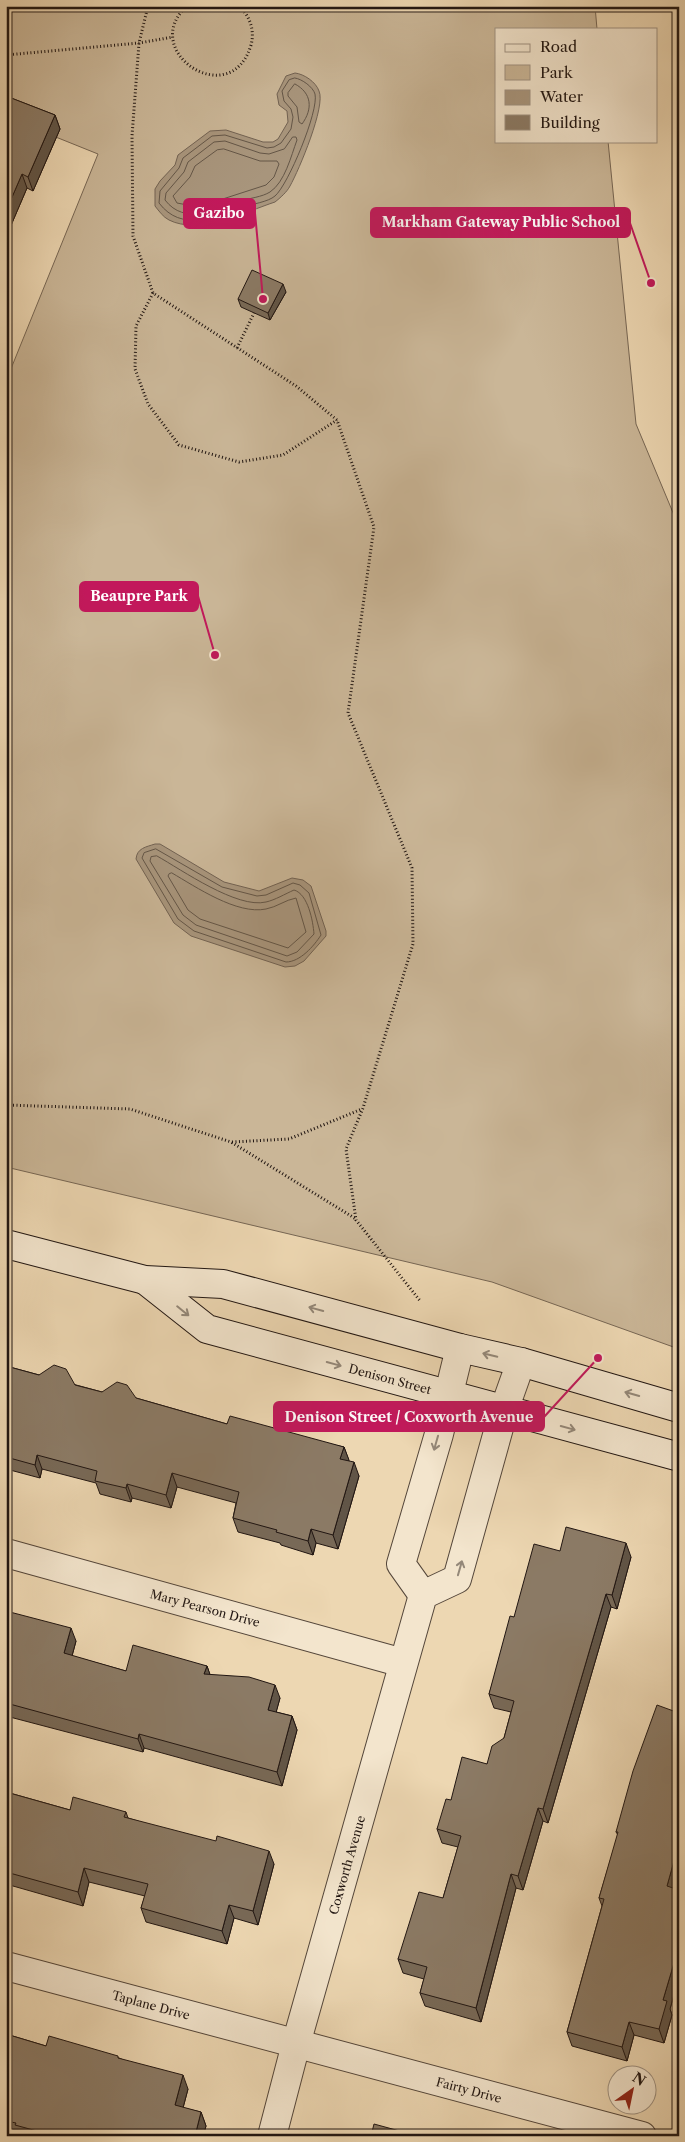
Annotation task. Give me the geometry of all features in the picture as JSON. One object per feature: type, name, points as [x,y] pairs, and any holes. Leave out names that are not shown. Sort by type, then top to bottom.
[{"type":"street","name":"Denison Street","points":[[6,1244],[145,1280],[223,1284],[460,1348],[521,1362],[679,1408]]},
{"type":"street","name":"Denison Street","points":[[145,1280],[207,1329],[676,1456],[679,1455]]},
{"type":"street","points":[[460,1348],[439,1434],[401,1564],[423,1596],[457,1579],[504,1410],[521,1362]]},
{"type":"street","name":"Mary Pearson Drive","points":[[6,1554],[403,1663]]},
{"type":"street","name":"Coxworth Avenue","points":[[272,2136],[296,2044],[423,1596]]},
{"type":"street","name":"Taplane Drive","points":[[6,1966],[296,2044]]},
{"type":"street","name":"Fairty Drive","points":[[296,2044],[642,2136]]},
{"type":"path","points":[[148,6],[139,43],[132,136],[132,236],[153,293],[296,386],[337,420],[374,527],[348,712],[412,868],[413,944],[363,1108],[346,1149],[356,1220]]},
{"type":"path","points":[[187,6],[175,23],[174,45],[180,58],[190,67],[202,74],[216,75],[229,72],[240,64],[248,53],[252,40],[251,23],[239,6]]},
{"type":"path","points":[[6,55],[139,43],[173,37]]},
{"type":"path","points":[[153,293],[136,326],[135,369],[148,404],[179,445],[238,462],[283,455],[337,420]]},
{"type":"path","points":[[237,348],[254,313]]},
{"type":"path","points":[[6,1105],[130,1109],[231,1142],[356,1220],[421,1302]]},
{"type":"path","points":[[231,1142],[288,1139],[363,1108]]},
{"type":"green space","points":[[13,6],[595,6],[597,28],[495,28],[495,142],[608,142],[636,424],[679,527],[679,1349],[492,1282],[6,1167],[6,381],[98,154],[6,117],[6,19]]},
{"type":"water","points":[[295,73],[302,75],[312,82],[319,91],[320,99],[319,110],[305,153],[285,193],[275,202],[207,224],[181,224],[163,216],[155,206],[155,189],[175,165],[178,155],[210,131],[226,130],[263,142],[273,142],[278,139],[288,122],[287,111],[279,105],[277,94],[286,76]]},
{"type":"water","points":[[160,844],[224,882],[259,891],[292,878],[303,880],[311,886],[326,936],[304,961],[295,966],[285,967],[191,936],[174,923],[136,859],[140,850]]},
{"type":"building","points":[[6,96],[55,115],[28,177],[22,174],[6,211]]},
{"type":"building","points":[[252,270],[283,284],[268,313],[238,299]]},
{"type":"building","points":[[54,1365],[66,1369],[75,1385],[102,1392],[117,1382],[127,1385],[136,1398],[227,1424],[230,1416],[344,1447],[340,1459],[354,1462],[333,1535],[311,1529],[308,1541],[233,1518],[239,1492],[172,1473],[166,1495],[127,1484],[126,1488],[95,1481],[97,1471],[37,1455],[35,1465],[6,1457],[6,1366],[39,1375]]},
{"type":"building","points":[[566,1527],[626,1543],[612,1595],[606,1594],[543,1809],[538,1808],[518,1876],[511,1874],[476,2008],[420,1993],[427,1967],[398,1959],[419,1892],[443,1898],[461,1836],[437,1829],[446,1799],[451,1800],[462,1757],[487,1764],[492,1746],[504,1738],[514,1701],[489,1694],[510,1616],[514,1617],[534,1544],[560,1551]]},
{"type":"building","points":[[6,1611],[71,1628],[64,1653],[126,1671],[133,1645],[207,1666],[204,1674],[249,1677],[275,1685],[268,1710],[292,1716],[277,1772],[139,1734],[138,1739],[6,1703]]},
{"type":"building","points":[[657,1705],[679,1713],[679,1843],[667,1886],[679,1890],[679,1946],[663,2000],[667,2001],[659,2029],[629,2022],[622,2047],[567,2032],[604,1899],[599,1898],[618,1832],[616,1832],[633,1771]]},
{"type":"building","points":[[6,1792],[70,1810],[73,1797],[126,1812],[124,1817],[216,1841],[217,1836],[269,1851],[253,1911],[229,1905],[222,1931],[141,1908],[148,1884],[84,1868],[78,1892],[6,1872]]},
{"type":"building","points":[[6,2034],[46,2046],[49,2036],[118,2056],[118,2058],[183,2075],[175,2105],[201,2112],[195,2136],[55,2136],[6,2121]]},
{"type":"building","points":[[374,2124],[418,2136],[371,2136]]},
{"type":"place","name":"Markham Gateway Public School","points":[[651,283]]},
{"type":"place","name":"Gazibo","points":[[263,299]]},
{"type":"place","name":"Beaupre Park","points":[[215,655]]},
{"type":"place","name":"Denison Street / Coxworth Avenue","points":[[598,1358]]}]
